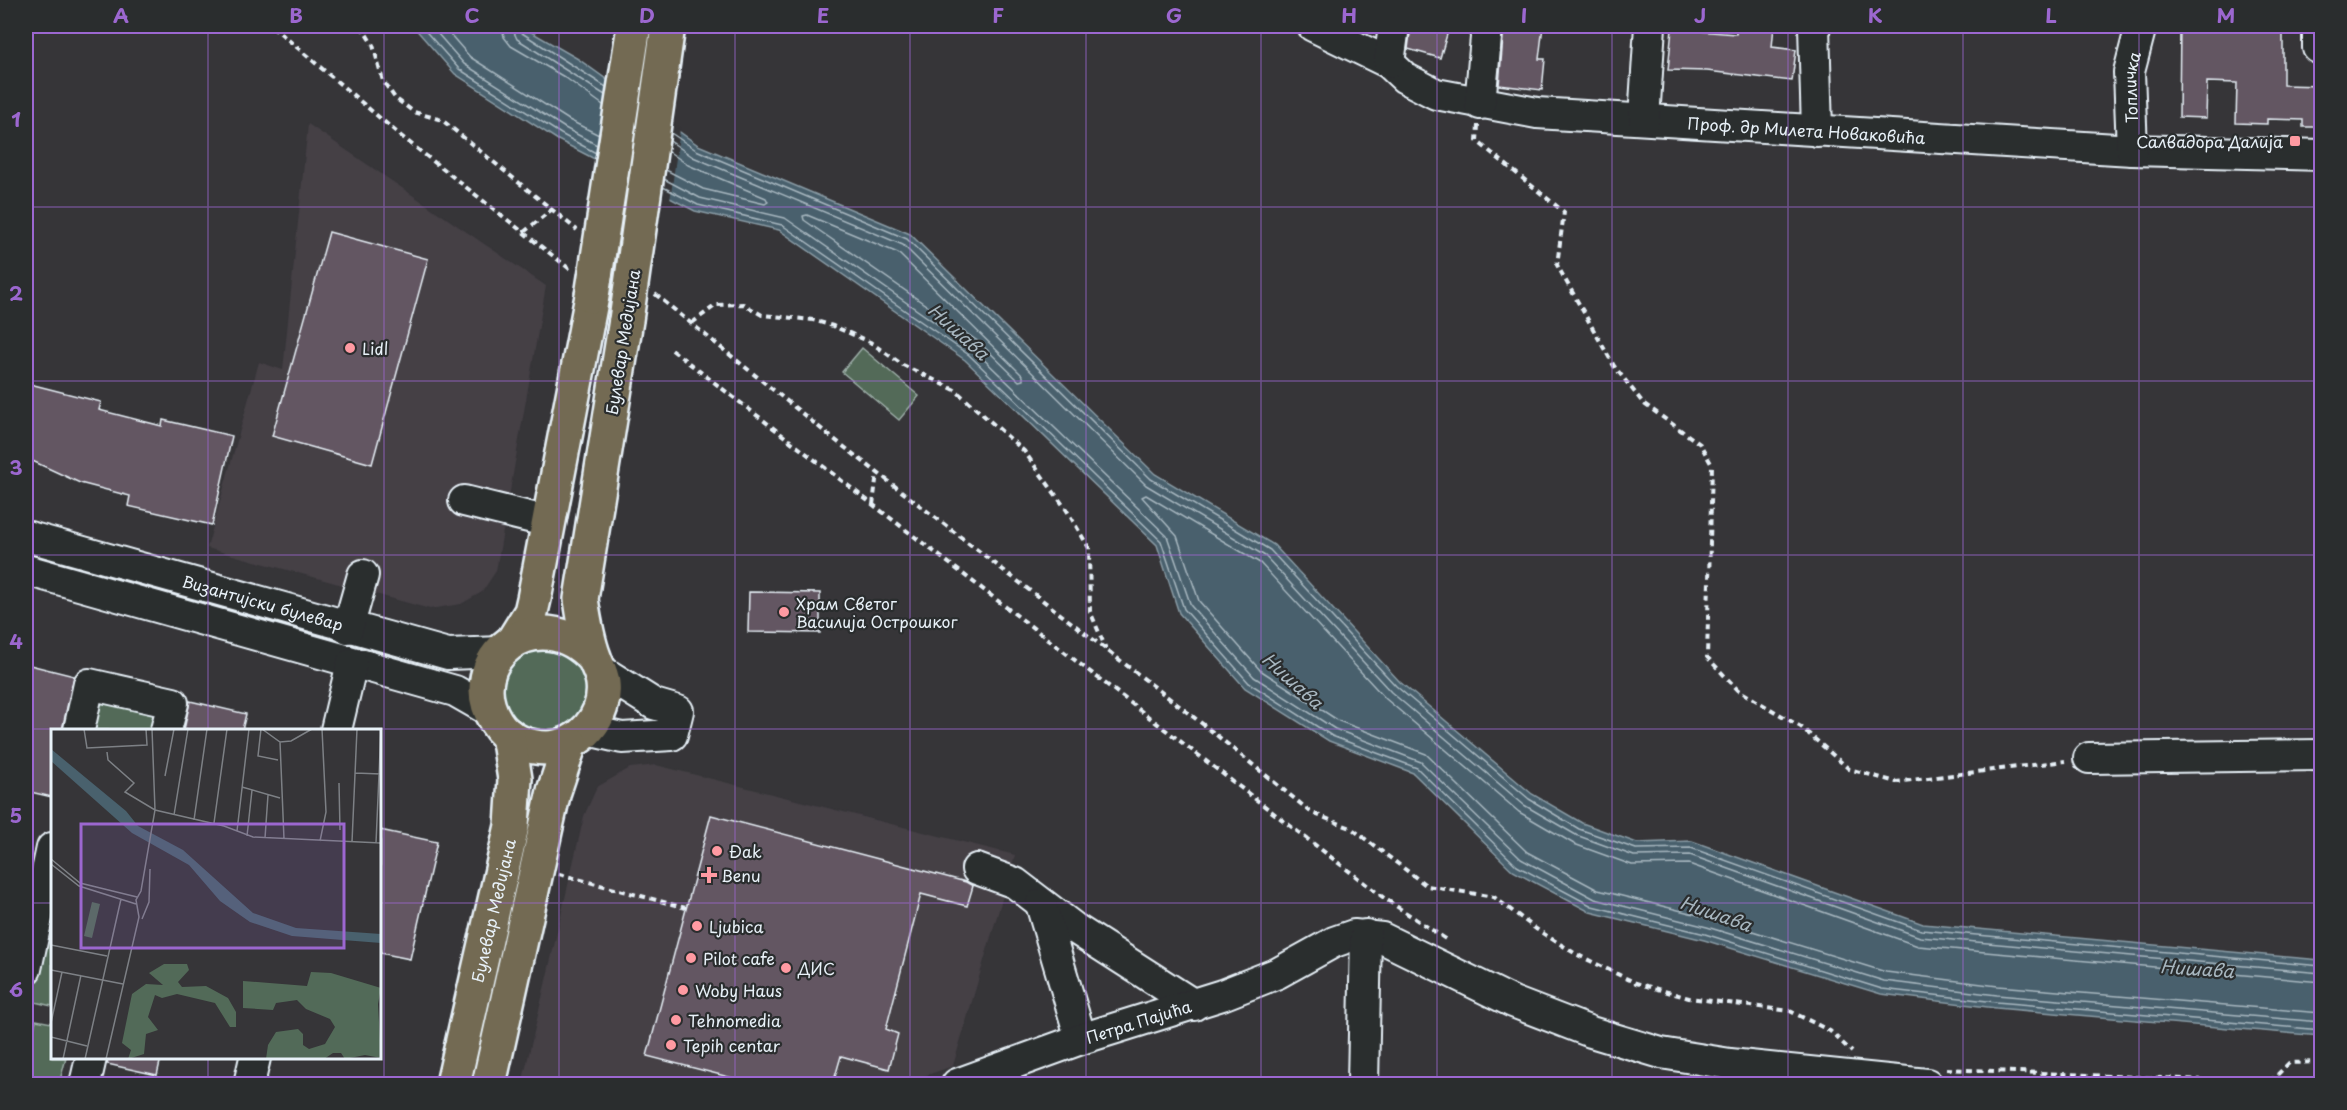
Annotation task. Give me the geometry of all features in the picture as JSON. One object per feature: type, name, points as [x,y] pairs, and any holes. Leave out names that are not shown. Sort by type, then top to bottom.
[{"type":"main road","name":"Булевар Медијана","points":[[453,1084],[512,826],[515,779],[499,723],[487,696],[487,680],[492,665],[531,612],[549,522],[583,284],[634,26]]},
{"type":"main road","name":"Булевар Медијана","points":[[489,1084],[554,791],[579,737],[601,708],[603,682],[581,599],[626,320],[668,26]]},
{"type":"main road","points":[[507,646],[539,633],[566,636],[582,645],[597,664]]},
{"type":"main road","points":[[499,723],[522,744],[538,748],[554,748],[579,737]]},
{"type":"street","name":"Проф. др Милета Новаковића","points":[[1313,26],[1389,63],[1405,78],[1436,94],[1537,113],[2132,150],[2322,155]]},
{"type":"street","points":[[1389,63],[1394,26]]},
{"type":"street","points":[[1480,104],[1487,26]]},
{"type":"street","points":[[1644,119],[1650,26]]},
{"type":"street","points":[[1814,26],[1816,131]]},
{"type":"street","name":"Топличка","points":[[2132,150],[2129,72],[2141,26]]},
{"type":"street","points":[[464,501],[549,522]]},
{"type":"street","name":"Византијски булевар","points":[[26,536],[348,628],[448,654],[507,646]]},
{"type":"street","name":"Византијски булевар","points":[[26,570],[456,691],[499,723]]},
{"type":"street","points":[[348,628],[363,574]]},
{"type":"street","points":[[336,729],[352,663]]},
{"type":"street","points":[[579,737],[622,738],[675,723],[654,704],[597,664]]},
{"type":"street","points":[[79,729],[89,684],[173,703],[166,729]]},
{"type":"street","points":[[2089,758],[2322,755]]},
{"type":"street","points":[[26,969],[51,853]]},
{"type":"street","points":[[977,869],[1015,883],[1074,928],[1194,1005]]},
{"type":"street","points":[[1041,904],[1081,1039]]},
{"type":"street","name":"Петра Пајића","points":[[957,1084],[1081,1039],[1194,1005],[1278,973],[1354,935],[1366,935]]},
{"type":"street","points":[[1363,1084],[1366,935],[1396,945],[1513,1002],[1591,1032],[1661,1053],[1730,1064],[1934,1077]]},
{"type":"street","points":[[85,1084],[91,1059]]},
{"type":"street","points":[[249,1084],[255,1059]]},
{"type":"path","points":[[272,26],[401,136],[524,232],[583,284]]},
{"type":"path","points":[[361,26],[373,45],[383,81],[395,98],[414,112],[442,120],[586,237]]},
{"type":"path","points":[[1480,104],[1477,141],[1564,212],[1557,265],[1614,366],[1643,403],[1700,444],[1712,465],[1707,657],[1738,690],[1801,727],[1849,769],[1896,782],[2089,758]]},
{"type":"path","points":[[524,232],[552,209]]},
{"type":"path","points":[[648,287],[876,472],[1312,813],[1351,828],[1427,886],[1494,897],[1536,929],[1576,954],[1636,983],[1689,998],[1790,1011],[1830,1031],[1860,1060]]},
{"type":"path","points":[[692,323],[716,305],[743,304],[762,315],[813,320],[870,342],[903,365],[955,390],[1024,451],[1072,518],[1089,548],[1090,611],[1106,650]]},
{"type":"path","points":[[672,350],[1384,898],[1453,944]]},
{"type":"path","points":[[873,506],[876,472]]},
{"type":"path","points":[[555,873],[686,908]]},
{"type":"path","points":[[2269,1083],[2289,1063],[2322,1062]]},
{"type":"path","points":[[1934,1077],[2301,1084]]},
{"type":"shaded area","points":[[308,124],[546,286],[496,571],[482,592],[461,604],[430,609],[207,548],[259,362],[283,370]]},
{"type":"shaded area","points":[[656,765],[1015,855],[953,1066],[901,1084],[522,1084],[584,816],[597,787],[630,768]]},
{"type":"green space","points":[[862,348],[919,396],[899,420],[842,372]]},
{"type":"green space","points":[[545,649],[561,652],[575,661],[584,675],[587,691],[584,707],[575,721],[561,730],[545,733],[529,730],[515,721],[506,707],[503,691],[506,675],[515,661],[529,652]]},
{"type":"green space","points":[[96,693],[164,709],[159,729],[87,729]]},
{"type":"green space","points":[[51,888],[51,1006],[26,1000]]},
{"type":"green space","points":[[36,1020],[51,1023],[51,1059],[66,1059],[59,1084],[26,1084],[26,1066]]},
{"type":"water","name":"Нишава","points":[[413,26],[521,26],[578,59],[698,145],[910,234],[1155,474],[1274,545],[1400,682],[1532,794],[1582,823],[1637,843],[1692,841],[1923,924],[2321,960],[2321,1036],[1996,1008],[1881,994],[1704,940],[1590,912],[1513,871],[1413,773],[1329,741],[1245,688],[1179,613],[1157,545],[965,360],[779,230],[695,211],[558,140],[455,74]]},
{"type":"pier","points":[[612,80],[680,129],[670,201],[599,164]]},
{"type":"building","points":[[1411,26],[1430,26],[1448,31],[1440,58],[1408,49]]},
{"type":"building","points":[[1504,26],[1543,26],[1539,59],[1545,59],[1542,90],[1499,85]]},
{"type":"building","points":[[1737,26],[1774,26],[1772,47],[1796,50],[1792,81],[1707,71],[1668,70],[1672,29],[1736,34]]},
{"type":"building","points":[[2180,26],[2283,26],[2283,85],[2322,86],[2322,127],[2303,127],[2303,120],[2267,119],[2267,124],[2236,123],[2237,83],[2207,82],[2206,118],[2179,117]]},
{"type":"building","name":"Lidl","points":[[329,232],[428,259],[372,464],[272,436]]},
{"type":"building","points":[[26,383],[101,402],[99,410],[162,426],[163,420],[232,436],[212,525],[128,506],[130,496],[80,483],[26,458]]},
{"type":"building","name":"Храм Светог Василија Острошког","points":[[749,592],[820,593],[820,633],[748,632]]},
{"type":"building","points":[[26,664],[74,676],[62,729],[51,729],[51,797],[26,791]]},
{"type":"building","points":[[190,701],[246,714],[242,729],[184,729]]},
{"type":"building","name":"ДИС","points":[[711,815],[966,882],[973,886],[967,906],[921,894],[886,1029],[898,1034],[889,1069],[841,1056],[833,1084],[756,1084],[647,1056]]},
{"type":"building","points":[[381,830],[437,842],[410,959],[381,953]]},
{"type":"building","points":[[108,1059],[161,1059],[157,1075],[107,1064]]},
{"type":"place","name":"Салвадора Далија","points":[[2295,141]]},
{"type":"place","name":"Lidl","points":[[350,348]]},
{"type":"place","name":"Храм Светог Василија Острошког","points":[[784,612]]},
{"type":"place","name":"Đak","points":[[717,851]]},
{"type":"place","name":"Benu","points":[[709,875]]},
{"type":"place","name":"Ljubica","points":[[697,926]]},
{"type":"place","name":"Pilot cafe","points":[[691,958]]},
{"type":"place","name":"ДИС","points":[[786,968]]},
{"type":"place","name":"Woby Haus","points":[[683,990]]},
{"type":"place","name":"Tehnomedia","points":[[676,1020]]},
{"type":"place","name":"Tepih centar","points":[[671,1045]]}]
